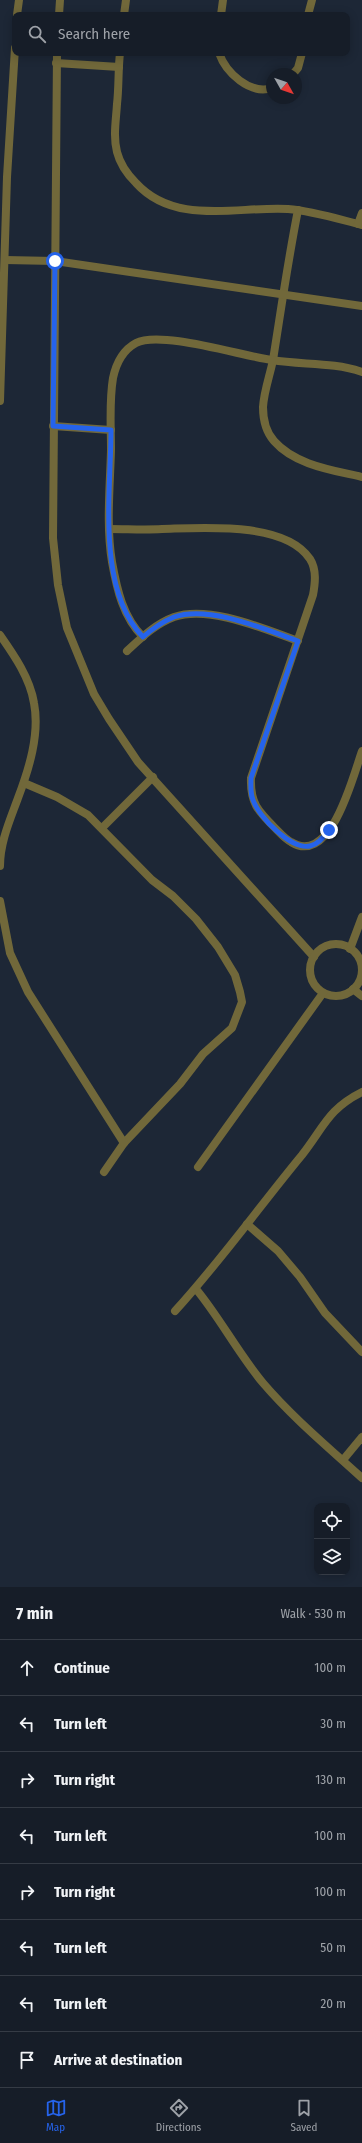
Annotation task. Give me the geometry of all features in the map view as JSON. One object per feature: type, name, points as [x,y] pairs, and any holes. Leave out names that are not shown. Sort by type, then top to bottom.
[{"type":"street","points":[[17,12],[19,0]]},
{"type":"street","points":[[59,12],[60,0]]},
{"type":"street","points":[[124,12],[126,0]]},
{"type":"street","points":[[221,12],[223,0]]},
{"type":"street","points":[[309,12],[312,0]]},
{"type":"street","points":[[0,401],[7,177],[15,56]]},
{"type":"street","points":[[57,56],[53,538],[58,585],[67,628],[94,694],[138,762],[314,957]]},
{"type":"street","points":[[120,56],[114,136],[117,153],[122,166],[130,177],[151,196],[168,205],[186,209],[208,211],[298,210],[360,225],[362,213]]},
{"type":"street","points":[[220,56],[225,66],[241,81],[260,89],[266,88]]},
{"type":"street","points":[[298,68],[301,56]]},
{"type":"street","points":[[56,63],[119,67]]},
{"type":"street","points":[[298,210],[282,295],[273,360],[263,406],[264,418],[273,440],[293,456],[310,464],[362,477]]},
{"type":"street","points":[[5,260],[55,261],[362,306]]},
{"type":"street","points":[[143,637],[132,626],[118,591],[112,561],[110,529],[111,430],[114,378],[118,362],[124,352],[143,340],[166,340],[273,360],[336,365],[362,372]]},
{"type":"street","points":[[53,426],[111,430]]},
{"type":"street","points":[[110,529],[228,528],[262,532],[296,546],[311,560],[315,581],[298,641],[251,778],[252,799],[257,808],[291,843],[301,846],[316,844],[329,830],[339,815],[362,751]]},
{"type":"street","points":[[128,651],[153,628],[175,617],[194,615],[237,619],[298,641]]},
{"type":"street","points":[[0,635],[16,657],[28,684],[34,703],[35,727],[31,757],[24,783],[6,832],[0,866]]},
{"type":"street","points":[[102,828],[153,777]]},
{"type":"street","points":[[24,783],[73,804],[102,828],[152,880],[173,896],[196,919],[218,947],[235,975],[242,1002],[232,1028],[203,1054],[180,1084],[124,1143],[104,1172]]},
{"type":"street","points":[[0,901],[10,953],[28,992],[124,1143]]},
{"type":"street","points":[[350,949],[362,917]]},
{"type":"street","points":[[336,945],[350,949],[358,957],[361,966],[361,974],[353,989],[339,996],[323,993],[316,988],[310,973],[314,957],[327,946],[336,945]]},
{"type":"street","points":[[353,989],[362,996]]},
{"type":"street","points":[[198,1167],[323,993]]},
{"type":"street","points":[[175,1311],[196,1289],[309,1146],[330,1114],[344,1102],[362,1092]]},
{"type":"street","points":[[247,1224],[278,1251],[300,1277],[325,1313],[362,1352]]},
{"type":"street","points":[[196,1289],[263,1382],[362,1478]]},
{"type":"street","points":[[343,1460],[362,1437]]},
{"type":"route","points":[[55,261],[53,426],[111,430],[109,508],[112,561],[118,591],[132,626],[143,637],[153,628],[175,617],[194,615],[214,616],[237,619],[298,641],[251,778],[252,799],[263,816],[291,843],[301,846],[316,844],[329,830]]}]
